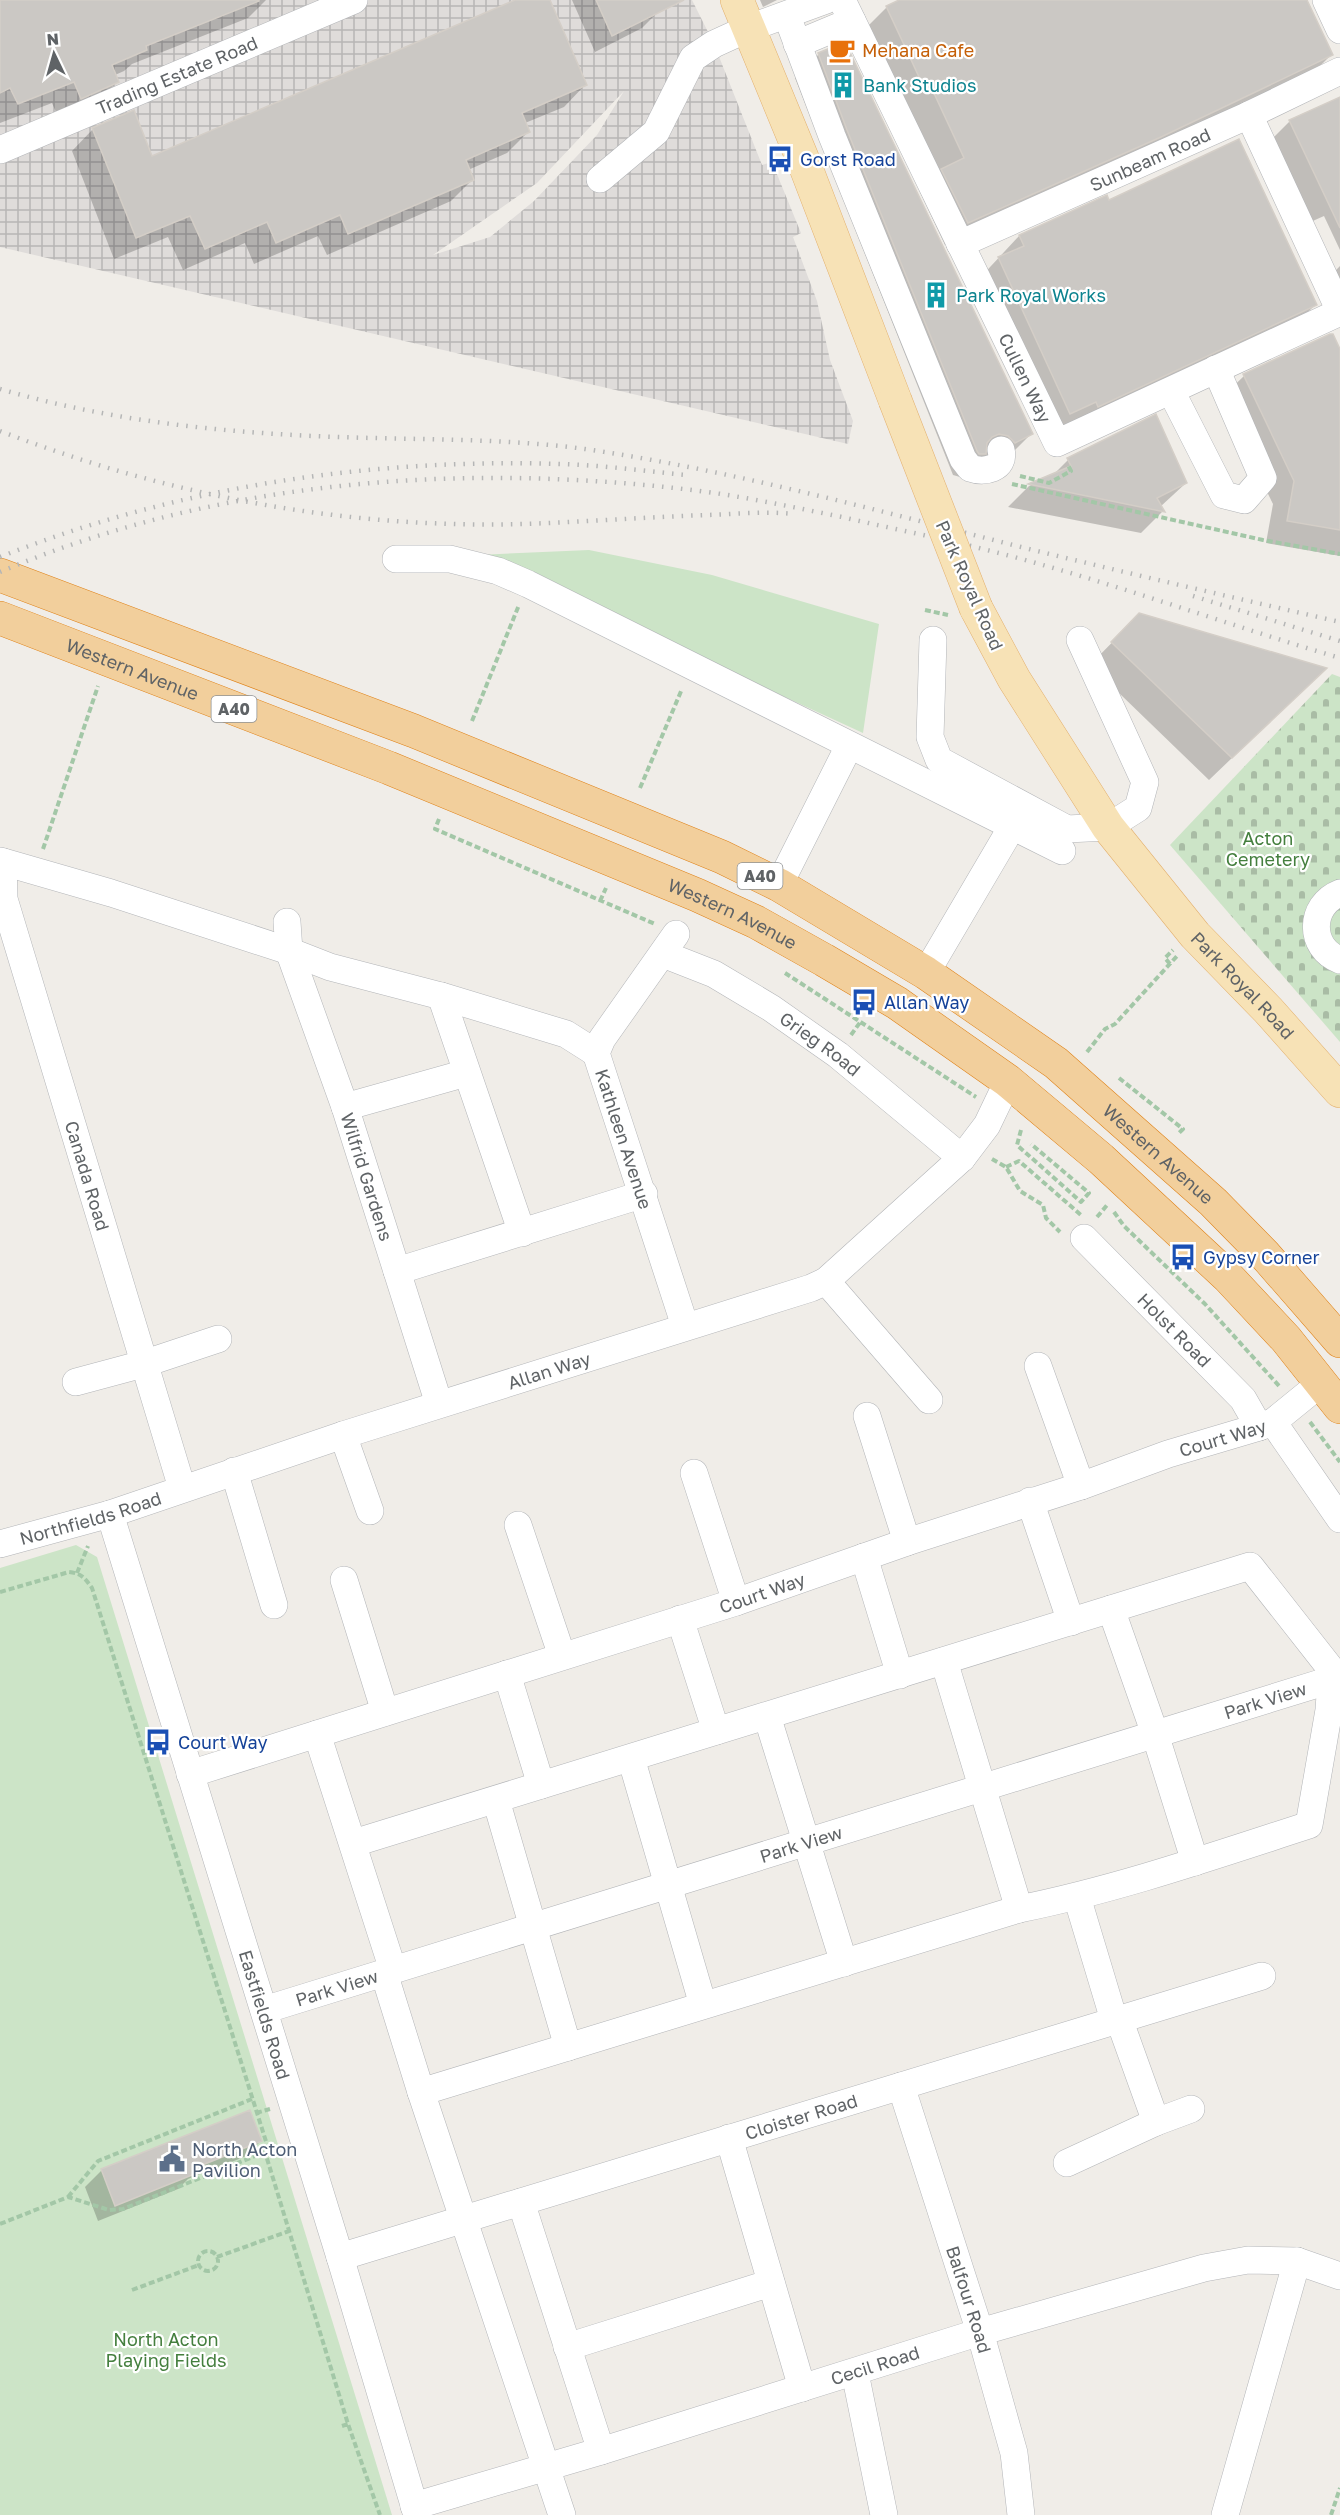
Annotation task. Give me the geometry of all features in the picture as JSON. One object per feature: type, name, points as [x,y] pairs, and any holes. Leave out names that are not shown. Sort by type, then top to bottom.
[{"type":"highway","name":"Western Avenue","points":[[0,575],[414,731],[722,857],[779,885],[926,973],[1056,1063],[1160,1154],[1265,1255],[1340,1341]]},
{"type":"highway","name":"Western Avenue","points":[[10,622],[388,768],[698,895],[756,922],[897,1003],[1008,1081],[1101,1159],[1228,1277],[1286,1339],[1330,1395]]},
{"type":"main road","name":"Park Royal Road","points":[[743,14],[803,160],[895,400],[966,612],[1014,679],[1108,827],[1195,935],[1269,1011],[1340,1090]]},
{"type":"street","name":"Trading Estate Road","points":[[0,150],[354,0]]},
{"type":"street","points":[[600,179],[656,132],[693,57],[714,44],[743,14],[787,16],[826,0]]},
{"type":"street","points":[[1326,0],[1340,30]]},
{"type":"street","points":[[797,44],[847,11]]},
{"type":"street","name":"Cullen Way","points":[[847,11],[1057,443],[1340,311],[1249,115]]},
{"type":"street","points":[[787,16],[963,459],[970,468],[989,470],[999,464],[1001,450]]},
{"type":"street","name":"Sunbeam Road","points":[[960,244],[1249,115],[1340,71]]},
{"type":"street","points":[[1170,391],[1224,495],[1244,500],[1263,478],[1216,369]]},
{"type":"street","points":[[396,559],[450,559],[498,572],[528,584],[1062,851]]},
{"type":"street","points":[[933,640],[930,737],[939,760],[1067,829],[1108,827],[1138,808],[1145,782],[1080,640]]},
{"type":"street","points":[[779,885],[849,746]]},
{"type":"street","points":[[926,973],[1013,825]]},
{"type":"street","points":[[2,861],[289,951],[330,967],[441,996],[566,1034],[596,1053]]},
{"type":"street","name":"Canada Road","points":[[2,861],[3,899],[182,1488]]},
{"type":"street","points":[[1340,893],[1327,900],[1320,910],[1316,920],[1316,932],[1327,952],[1340,960]]},
{"type":"street","name":"Wilfrid Gardens","points":[[287,922],[289,951],[345,1107],[439,1404]]},
{"type":"street","name":"Kathleen Avenue","points":[[669,944],[602,1039],[596,1053],[644,1194],[685,1326]]},
{"type":"street","name":"Grieg Road","points":[[669,944],[771,1008],[838,1055],[978,1135]]},
{"type":"street","points":[[441,996],[522,1233]]},
{"type":"street","points":[[345,1107],[466,1073]]},
{"type":"street","name":"Allan Way","points":[[182,1488],[439,1404],[811,1288],[826,1281],[978,1135],[1008,1081]]},
{"type":"street","points":[[397,1271],[644,1194]]},
{"type":"street","name":"Holst Road","points":[[1086,1226],[1266,1424],[1340,1519]]},
{"type":"street","points":[[826,1281],[929,1400]]},
{"type":"street","points":[[76,1382],[143,1364],[218,1339]]},
{"type":"street","points":[[1038,1366],[1081,1486]]},
{"type":"street","name":"Court Way","points":[[189,1774],[736,1602],[907,1542],[1081,1486],[1168,1454],[1266,1424],[1296,1405],[1330,1395]]},
{"type":"street","points":[[867,1416],[907,1542]]},
{"type":"street","points":[[343,1435],[370,1511]]},
{"type":"street","points":[[234,1471],[274,1605]]},
{"type":"street","points":[[694,1473],[736,1602]]},
{"type":"street","name":"Northfields Road","points":[[0,1544],[110,1514],[182,1488]]},
{"type":"street","points":[[1030,1501],[1071,1622]]},
{"type":"street","name":"Eastfields Road","points":[[110,1514],[340,2257],[416,2511]]},
{"type":"street","points":[[518,1525],[562,1656]]},
{"type":"street","points":[[864,1557],[900,1675]]},
{"type":"street","points":[[354,1843],[1250,1566],[1336,1678],[1309,1825],[1077,1898],[1019,1909],[421,2092]]},
{"type":"street","points":[[344,1580],[385,1712]]},
{"type":"street","points":[[1111,1609],[1155,1734],[1195,1862]]},
{"type":"street","points":[[680,1619],[716,1731]]},
{"type":"street","points":[[944,1661],[1019,1909]]},
{"type":"street","points":[[507,1674],[541,1785]]},
{"type":"street","name":"Park View","points":[[264,2010],[1336,1678]]},
{"type":"street","points":[[767,1716],[844,1963]]},
{"type":"street","points":[[317,1734],[354,1843],[421,2092],[562,2515]]},
{"type":"street","points":[[631,1758],[703,2005]]},
{"type":"street","points":[[496,1800],[568,2047]]},
{"type":"street","points":[[1077,1898],[1117,2019],[1156,2122]]},
{"type":"street","name":"Cloister Road","points":[[340,2257],[1262,1976]]},
{"type":"street","name":"Balfour Road","points":[[901,2086],[980,2332],[1014,2453],[1021,2515]]},
{"type":"street","points":[[1067,2163],[1156,2122],[1191,2109]]},
{"type":"street","points":[[729,2138],[802,2388]]},
{"type":"street","points":[[521,2202],[601,2451]]},
{"type":"street","name":"Cecil Road","points":[[416,2511],[546,2467],[855,2373],[980,2332],[1204,2268],[1248,2260],[1297,2261],[1340,2276]]},
{"type":"street","points":[[1225,2515],[1297,2261]]},
{"type":"street","points":[[567,2347],[771,2283]]},
{"type":"street","points":[[855,2373],[884,2515]]},
{"type":"path","points":[[1018,476],[1048,483],[1071,471]]},
{"type":"path","points":[[1023,487],[1340,555]]},
{"type":"path","points":[[472,721],[528,584]]},
{"type":"path","points":[[925,610],[966,612]]},
{"type":"path","points":[[640,788],[692,664]]},
{"type":"path","points":[[36,870],[99,684]]},
{"type":"path","points":[[441,815],[435,829],[600,901],[669,944]]},
{"type":"path","points":[[600,901],[608,883]]},
{"type":"path","points":[[1095,1059],[1087,1052],[1105,1029],[1114,1026],[1195,935]]},
{"type":"path","points":[[1165,958],[1170,964]]},
{"type":"path","name":"Western Avenue","points":[[780,970],[866,1024],[978,1135],[1006,1167]]},
{"type":"path","points":[[1113,1073],[1183,1129],[1178,1134]]},
{"type":"path","points":[[1021,1130],[1017,1145],[1081,1202],[1089,1193],[1031,1144]]},
{"type":"path","points":[[1086,1226],[1019,1161],[1006,1167],[1020,1191],[1043,1205],[1046,1218],[1066,1238],[1086,1226],[1108,1204],[1125,1226],[1205,1304],[1296,1405],[1340,1462]]},
{"type":"path","points":[[0,1592],[69,1572],[77,1573],[85,1578],[92,1588],[268,2151],[123,2209],[108,2210],[68,2197]]},
{"type":"path","points":[[0,2224],[68,2197],[98,2161],[252,2099]]},
{"type":"path","points":[[265,2152],[348,2424],[380,2515]]},
{"type":"path","points":[[218,2257],[289,2231]]},
{"type":"path","points":[[204,2252],[214,2253],[218,2257],[216,2267],[212,2270],[207,2271],[199,2265],[198,2260],[204,2252]]},
{"type":"path","points":[[132,2290],[199,2265]]},
{"type":"path","points":[[342,2426],[348,2424]]},
{"type":"path","points":[[1331,2515],[1340,2488]]},
{"type":"shaded area","points":[[0,0],[692,0],[714,44],[762,165],[772,162],[801,233],[793,237],[817,301],[830,360],[853,421],[848,444],[0,247]],"holes":[[[624,91],[597,135],[534,201],[490,237],[433,255],[537,183]]]},
{"type":"green space","points":[[589,550],[712,575],[879,624],[863,733],[477,555]]},
{"type":"green space","name":"Acton Cemetery","points":[[1332,674],[1340,677],[1340,1042],[1170,845]]},
{"type":"green space","name":"North Acton Playing Fields","points":[[76,1545],[97,1557],[392,2515],[0,2515],[0,1568]]},
{"type":"building","points":[[0,0],[259,1],[146,46],[147,50],[112,65],[119,82],[81,99],[74,82],[18,104],[10,88],[0,93]]},
{"type":"building","points":[[515,0],[550,0],[587,85],[522,113],[530,132],[466,160],[474,180],[348,234],[340,215],[276,243],[267,222],[205,249],[190,216],[136,238],[92,128],[134,110],[152,156]]},
{"type":"building","points":[[596,0],[684,0],[612,36]]},
{"type":"building","points":[[899,0],[1307,0],[1333,55],[1161,137],[968,223],[941,169],[964,158],[932,89],[926,92],[886,6]]},
{"type":"building","name":"Park Royal Works","points":[[845,42],[1033,434],[1015,443],[1008,436],[999,434],[987,443],[986,454],[979,454],[977,451],[818,53]]},
{"type":"building","points":[[1340,97],[1340,228],[1289,120]]},
{"type":"building","points":[[1239,139],[1317,305],[1098,407],[1096,402],[1070,414],[998,257],[1024,246],[1019,235],[1107,195],[1109,200]]},
{"type":"building","points":[[1333,334],[1340,349],[1340,530],[1287,521],[1294,481],[1243,374]]},
{"type":"building","points":[[1156,414],[1187,483],[1157,498],[1165,512],[1028,484],[1071,466],[1067,458]]},
{"type":"building","points":[[1139,613],[1327,668],[1232,758],[1111,642]]},
{"type":"building","name":"North Acton Pavilion","points":[[250,2110],[262,2141],[195,2168],[197,2173],[115,2206],[101,2169]]},
{"type":"railway","points":[[0,389],[83,409],[168,424],[295,435],[554,445],[639,458],[800,491],[1054,555],[1340,622]]},
{"type":"railway","points":[[0,431],[63,454],[191,490],[323,514],[389,521],[523,524],[751,513],[794,514]]},
{"type":"railway","points":[[0,557],[135,512],[204,495],[345,472],[488,463],[575,465],[686,475]]},
{"type":"railway","points":[[0,572],[82,541],[167,516],[253,498],[340,486],[428,479],[516,478],[604,482],[692,490],[748,499],[842,517],[965,545],[1118,587],[1340,658]]},
{"type":"railway","points":[[1193,596],[1340,641]]},
{"type":"place","name":"Mehana Cafe","points":[[842,50]]},
{"type":"place","name":"Bank Studios","points":[[843,85]]},
{"type":"place","name":"Gorst Road","points":[[780,159]]},
{"type":"place","name":"Park Royal Works","points":[[936,295]]},
{"type":"place","name":"Allan Way","points":[[864,1002]]},
{"type":"place","name":"Gypsy Corner","points":[[1183,1257]]},
{"type":"place","name":"Court Way","points":[[158,1742]]},
{"type":"place","name":"North Acton Pavilion","points":[[172,2159]]}]
